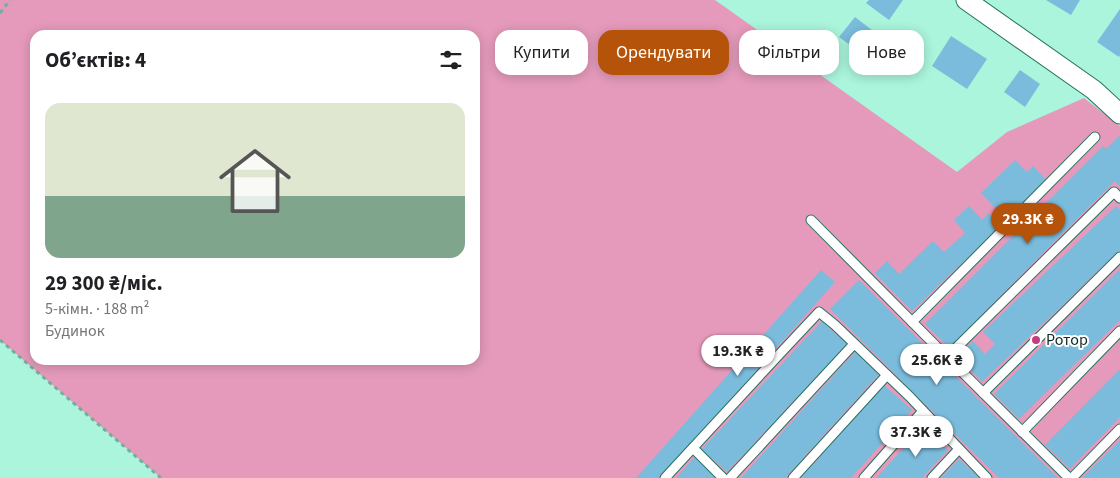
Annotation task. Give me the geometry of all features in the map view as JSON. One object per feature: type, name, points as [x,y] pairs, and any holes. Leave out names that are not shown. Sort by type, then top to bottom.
[{"type":"street","points":[[966,0],[1094,90],[1120,114]]},
{"type":"lane","points":[[912,322],[1095,137]]},
{"type":"lane","points":[[947,357],[1114,192],[1120,198]]},
{"type":"lane","points":[[811,220],[1070,478],[1120,428]]},
{"type":"lane","points":[[983,393],[1120,257]]},
{"type":"lane","points":[[665,478],[820,312],[887,375],[987,478]]},
{"type":"lane","points":[[1022,432],[1120,331]]},
{"type":"lane","points":[[730,478],[854,344]]},
{"type":"lane","points":[[793,478],[887,375]]},
{"type":"lane","points":[[864,478],[923,411]]},
{"type":"lane","points":[[693,448],[723,478]]},
{"type":"lane","points":[[932,478],[959,449]]},
{"type":"path","points":[[0,13],[10,0]]},
{"type":"path","points":[[0,340],[161,478]]},
{"type":"shaded area","points":[[0,0],[715,0],[757,30],[739,30],[739,75],[821,75],[957,172],[1007,132],[1084,98],[1120,126],[1120,478],[161,478],[0,340]]},
{"type":"building","points":[[869,0],[903,0],[889,20],[866,3]]},
{"type":"building","points":[[1046,0],[1080,0],[1071,15]]},
{"type":"building","points":[[1120,9],[1120,55],[1119,57],[1097,42]]},
{"type":"building","points":[[855,17],[872,30],[849,30],[849,44],[839,37]]},
{"type":"building","points":[[951,36],[987,59],[967,89],[932,66]]},
{"type":"building","points":[[1020,70],[1040,84],[1025,107],[1004,92]]},
{"type":"building","points":[[1120,135],[1120,187],[1115,181],[949,347],[925,324],[1103,146],[1106,149]]},
{"type":"building","points":[[1015,160],[1027,172],[1033,166],[1046,180],[1006,219],[981,193]]},
{"type":"building","points":[[969,206],[982,220],[988,213],[1001,226],[912,311],[875,273],[887,261],[899,274],[933,241],[944,252],[965,233],[954,220]]},
{"type":"building","points":[[1116,206],[1120,210],[1120,250],[982,382],[957,356],[973,341],[985,354],[995,344],[983,332]]},
{"type":"building","points":[[1120,269],[1120,320],[1019,419],[994,394]]},
{"type":"building","points":[[821,270],[835,282],[661,478],[636,478]]},
{"type":"building","points":[[859,280],[1058,478],[999,478],[830,309]]},
{"type":"building","points":[[822,321],[847,344],[727,472],[702,449]]},
{"type":"building","points":[[855,352],[879,374],[785,478],[741,478]]},
{"type":"building","points":[[1120,369],[1120,417],[1070,469],[1045,445]]},
{"type":"building","points":[[884,385],[912,410],[851,478],[801,478]]},
{"type":"building","points":[[923,427],[948,450],[922,478],[876,478]]},
{"type":"building","points":[[1120,440],[1120,478],[1082,478]]},
{"type":"building","points":[[694,458],[717,478],[676,478]]},
{"type":"building","points":[[959,459],[979,478],[941,478]]},
{"type":"place","name":"Ротор","points":[[1036,340]]}]
